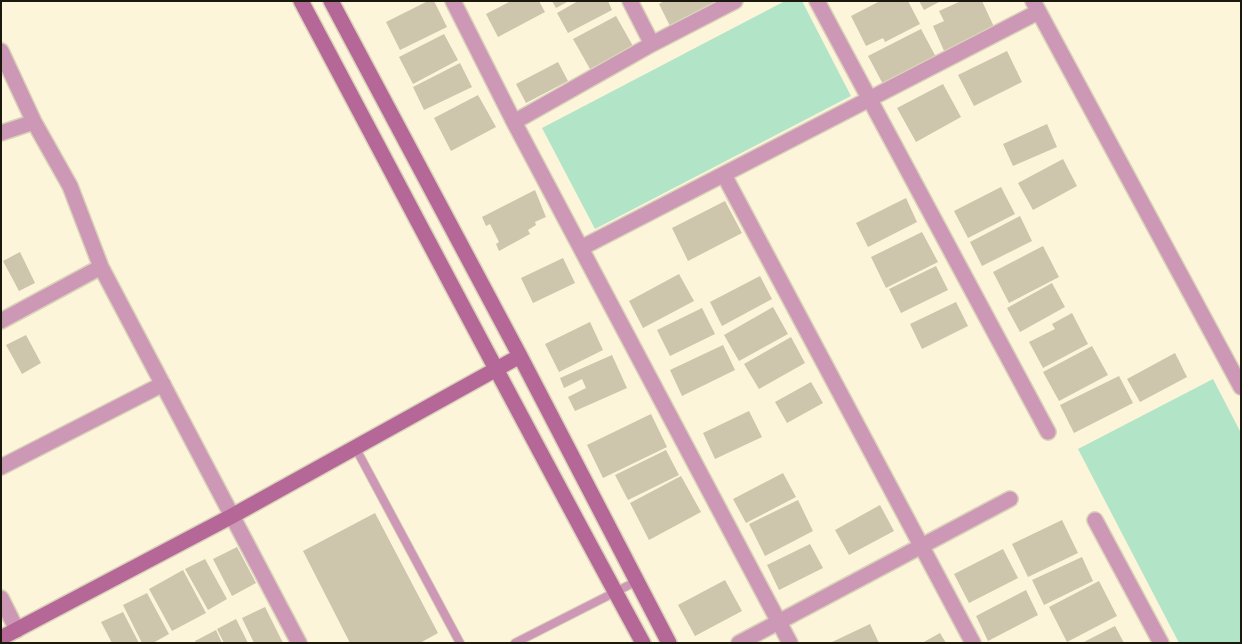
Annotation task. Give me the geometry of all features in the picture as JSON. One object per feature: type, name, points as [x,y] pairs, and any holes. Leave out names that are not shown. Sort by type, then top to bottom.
[{"type":"street","points":[[301,1],[495,369],[643,643]]},
{"type":"street","points":[[331,1],[520,356],[669,643]]},
{"type":"street","points":[[453,1],[514,122],[790,643]]},
{"type":"street","points":[[630,1],[652,44]]},
{"type":"street","points":[[514,122],[652,44],[736,1]]},
{"type":"street","points":[[817,1],[1048,432]]},
{"type":"street","points":[[581,248],[870,100],[1036,7],[1241,387]]},
{"type":"street","points":[[1,51],[34,122],[70,186],[101,267],[299,643]]},
{"type":"street","points":[[1,133],[34,122]]},
{"type":"street","points":[[724,175],[973,643]]},
{"type":"street","points":[[1,321],[101,267]]},
{"type":"street","points":[[1,638],[232,516],[520,356]]},
{"type":"street","points":[[1,467],[163,384]]},
{"type":"street","points":[[739,643],[1010,499]]},
{"type":"street","points":[[1095,520],[1160,643]]},
{"type":"street","points":[[1,598],[18,630]]},
{"type":"lane","points":[[355,447],[460,643]]},
{"type":"lane","points":[[515,643],[637,581]]},
{"type":"green space","points":[[785,1],[802,1],[851,96],[595,229],[542,128]]},
{"type":"green space","points":[[1213,379],[1241,433],[1241,643],[1179,643],[1078,449]]},
{"type":"building","points":[[428,1],[434,1],[447,27],[400,50],[386,22]]},
{"type":"building","points":[[511,1],[539,1],[545,12],[498,37],[486,14]]},
{"type":"building","points":[[552,1],[569,1],[556,8]]},
{"type":"building","points":[[578,1],[608,1],[612,10],[568,33],[557,13]]},
{"type":"building","points":[[664,1],[714,1],[716,4],[671,28],[659,4]]},
{"type":"building","points":[[880,1],[908,1],[920,24],[885,42],[883,38],[866,46],[851,16]]},
{"type":"building","points":[[919,1],[941,1],[924,10]]},
{"type":"building","points":[[961,1],[982,1],[995,29],[945,53],[933,26],[944,21],[939,11]]},
{"type":"building","points":[[616,16],[633,46],[590,69],[573,39]]},
{"type":"building","points":[[921,29],[937,59],[884,86],[868,56]]},
{"type":"building","points":[[444,34],[458,60],[413,84],[399,57]]},
{"type":"building","points":[[1007,51],[1022,82],[974,106],[958,75]]},
{"type":"building","points":[[558,62],[568,81],[526,103],[516,84]]},
{"type":"building","points":[[460,63],[472,87],[424,110],[413,87]]},
{"type":"building","points":[[943,84],[961,117],[916,142],[897,108]]},
{"type":"building","points":[[478,95],[496,127],[451,151],[434,118]]},
{"type":"building","points":[[1047,124],[1057,147],[1013,166],[1003,144]]},
{"type":"building","points":[[1063,159],[1077,186],[1033,210],[1018,183]]},
{"type":"building","points":[[1001,187],[1015,214],[968,238],[954,211]]},
{"type":"building","points":[[535,190],[546,217],[535,222],[536,225],[528,230],[530,234],[499,251],[496,244],[499,242],[490,224],[486,226],[482,217]]},
{"type":"building","points":[[906,198],[917,222],[868,247],[856,223]]},
{"type":"building","points":[[725,201],[742,233],[688,261],[672,228]]},
{"type":"building","points":[[1020,216],[1032,241],[982,266],[970,242]]},
{"type":"building","points":[[922,232],[938,262],[886,288],[871,257]]},
{"type":"building","points":[[1043,246],[1059,277],[1009,303],[993,272]]},
{"type":"building","points":[[20,252],[35,283],[19,291],[3,261]]},
{"type":"building","points":[[563,258],[575,283],[533,303],[521,278]]},
{"type":"building","points":[[936,266],[948,290],[901,313],[889,289]]},
{"type":"building","points":[[679,274],[694,301],[643,328],[629,301]]},
{"type":"building","points":[[760,276],[772,299],[722,326],[710,302]]},
{"type":"building","points":[[1052,283],[1065,307],[1020,332],[1007,308]]},
{"type":"building","points":[[956,302],[968,326],[922,349],[910,324]]},
{"type":"building","points":[[773,307],[788,334],[739,361],[724,335]]},
{"type":"building","points":[[702,308],[715,334],[670,356],[657,330]]},
{"type":"building","points":[[1072,313],[1088,344],[1043,368],[1029,342],[1055,329],[1052,324]]},
{"type":"building","points":[[590,322],[603,350],[559,372],[545,344]]},
{"type":"building","points":[[26,335],[41,363],[22,374],[6,345]]},
{"type":"building","points":[[791,337],[805,363],[759,389],[744,364]]},
{"type":"building","points":[[723,345],[735,370],[682,396],[670,370]]},
{"type":"building","points":[[1092,346],[1108,375],[1059,401],[1043,372]]},
{"type":"building","points":[[1175,353],[1187,377],[1140,402],[1127,379]]},
{"type":"building","points":[[612,355],[627,388],[575,411],[568,397],[586,388],[582,379],[564,388],[560,378]]},
{"type":"building","points":[[1119,376],[1133,403],[1074,433],[1060,405]]},
{"type":"building","points":[[811,382],[823,403],[787,423],[775,402]]},
{"type":"building","points":[[749,411],[762,437],[715,459],[703,433]]},
{"type":"building","points":[[651,414],[667,447],[603,478],[587,445]]},
{"type":"building","points":[[666,450],[679,475],[628,500],[615,475]]},
{"type":"building","points":[[783,473],[796,497],[746,523],[733,499]]},
{"type":"building","points":[[681,476],[701,512],[649,540],[630,503]]},
{"type":"building","points":[[798,500],[813,531],[765,556],[749,524]]},
{"type":"building","points":[[880,505],[894,531],[849,555],[835,530]]},
{"type":"building","points":[[375,513],[438,633],[420,643],[350,643],[303,551]]},
{"type":"building","points":[[1062,520],[1078,553],[1028,577],[1012,544]]},
{"type":"building","points":[[810,544],[823,568],[779,590],[767,565]]},
{"type":"building","points":[[237,547],[256,583],[232,596],[213,559]]},
{"type":"building","points":[[1003,549],[1018,578],[969,603],[954,574]]},
{"type":"building","points":[[1082,557],[1093,581],[1044,605],[1032,580]]},
{"type":"building","points":[[205,559],[227,599],[208,610],[185,569]]},
{"type":"building","points":[[183,570],[206,613],[172,631],[149,589]]},
{"type":"building","points":[[725,580],[742,611],[695,636],[678,605]]},
{"type":"building","points":[[1099,581],[1117,616],[1067,642],[1049,607]]},
{"type":"building","points":[[1026,590],[1038,615],[988,641],[976,616]]},
{"type":"building","points":[[147,593],[169,634],[153,643],[142,643],[123,605]]},
{"type":"building","points":[[265,607],[283,643],[254,643],[242,618]]},
{"type":"building","points":[[123,612],[139,643],[112,643],[101,622]]},
{"type":"building","points":[[236,619],[248,643],[224,643],[217,629]]},
{"type":"building","points":[[870,624],[879,643],[830,643]]},
{"type":"building","points":[[1115,626],[1124,643],[1082,643]]},
{"type":"building","points":[[216,630],[222,643],[196,643],[195,641]]},
{"type":"building","points":[[940,633],[946,643],[922,643]]}]
